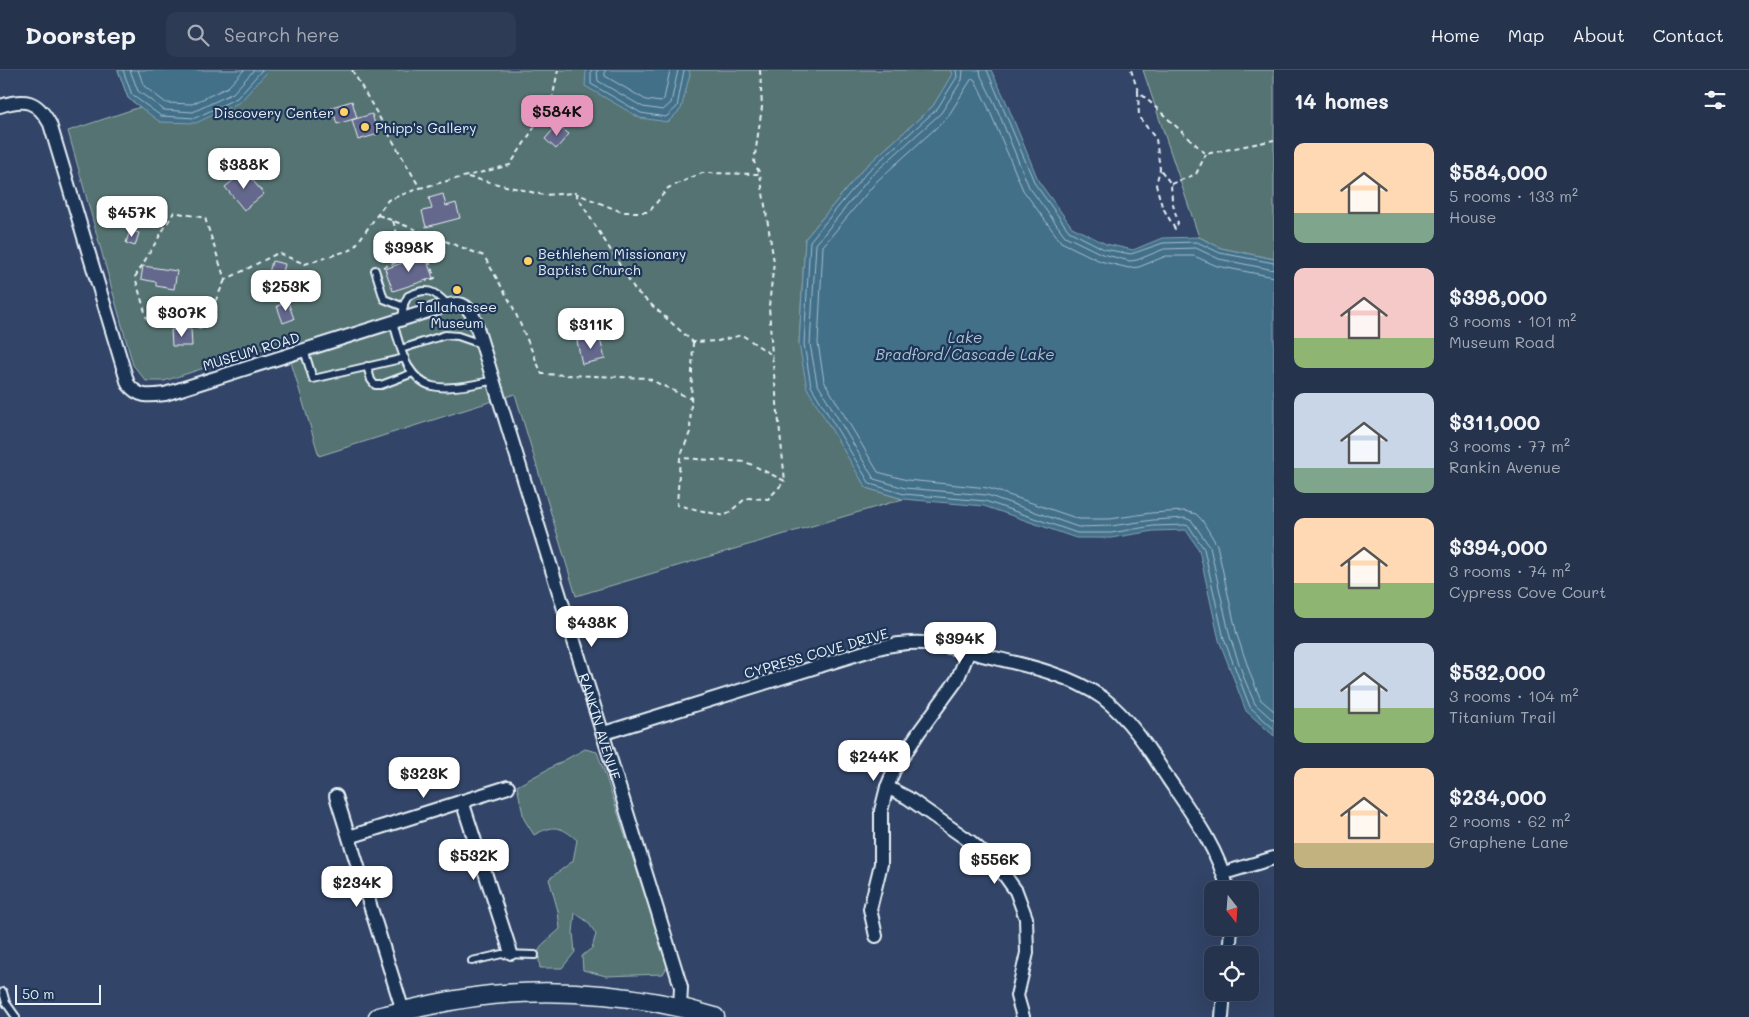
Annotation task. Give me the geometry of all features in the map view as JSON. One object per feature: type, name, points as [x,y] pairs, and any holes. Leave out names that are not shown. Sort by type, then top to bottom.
[{"type":"main road","points":[[378,1017],[452,1001],[520,993],[596,995],[680,1008],[707,1016]]},
{"type":"street","name":"MUSEUM ROAD","points":[[0,106],[22,101],[31,103],[45,114],[50,124],[128,384],[134,392],[148,396],[165,394],[304,350],[400,316],[448,305],[463,305]]},
{"type":"street","name":"RANKIN AVENUE","points":[[463,305],[470,309],[483,344],[604,733],[681,986],[680,1008]]},
{"type":"street","name":"CYPRESS COVE DRIVE","points":[[604,733],[880,647],[925,643],[968,651],[1034,668],[1065,679],[1094,692],[1123,715],[1144,742],[1189,809],[1210,843],[1226,881]]},
{"type":"street","points":[[876,936],[870,909],[881,864],[881,811],[887,787],[894,770],[919,732],[958,680],[968,651]]},
{"type":"street","points":[[349,837],[508,787]]},
{"type":"street","points":[[887,787],[908,798],[971,842],[998,866],[1016,891],[1026,918],[1027,953],[1017,996],[1023,1017]]},
{"type":"street","points":[[336,796],[403,1011]]},
{"type":"street","points":[[462,801],[511,954]]},
{"type":"street","points":[[1224,873],[1274,858]]},
{"type":"street","points":[[1222,1017],[1223,1001]]},
{"type":"lane","points":[[375,270],[384,299],[400,316]]},
{"type":"lane","points":[[448,305],[437,293],[430,291],[416,292],[408,296],[400,316],[401,349],[408,366],[423,382],[431,386],[480,384],[494,380]]},
{"type":"lane","points":[[401,349],[445,335],[458,336],[483,344]]},
{"type":"lane","points":[[304,350],[313,379],[405,358]]},
{"type":"lane","points":[[367,366],[371,380],[375,385],[381,385],[413,373]]},
{"type":"lane","points":[[472,961],[495,955],[535,955]]},
{"type":"lane","points":[[3,992],[6,1003],[16,1017]]},
{"type":"path","points":[[352,70],[420,188]]},
{"type":"path","points":[[225,280],[205,218],[174,212],[135,277],[147,319],[203,328],[225,280],[278,253],[305,264],[353,249],[388,200],[420,188],[510,165],[552,100],[558,70]]},
{"type":"path","points":[[760,70],[762,107],[754,162],[760,174],[774,262],[769,306],[772,355],[786,481]]},
{"type":"path","points":[[1131,70],[1138,91],[1139,117],[1156,140],[1160,169],[1156,185],[1162,206],[1175,229],[1178,223],[1172,200],[1171,184],[1160,169]]},
{"type":"path","points":[[1138,91],[1206,154]]},
{"type":"path","points":[[1206,154],[1274,140]]},
{"type":"path","points":[[1171,184],[1196,174],[1206,154]]},
{"type":"path","points":[[466,176],[544,195],[575,192],[622,212],[649,212],[668,188],[702,173],[760,174]]},
{"type":"path","points":[[575,192],[636,291],[693,342],[718,341],[742,335],[772,355]]},
{"type":"path","points":[[378,215],[484,256],[512,305],[542,374],[647,378],[691,399]]},
{"type":"path","points":[[392,220],[406,260]]},
{"type":"path","points":[[375,270],[426,252],[435,278],[421,283]]},
{"type":"path","points":[[693,342],[690,432],[680,458],[677,505],[725,516],[746,498],[768,499],[786,481]]},
{"type":"path","points":[[680,458],[746,462],[786,481]]},
{"type":"green space","name":"Tallahassee Museum","points":[[118,70],[950,70],[953,74],[933,106],[863,169],[805,239],[799,344],[866,488],[903,499],[576,596],[515,394],[319,456],[285,342],[164,381],[146,381],[133,365],[68,131],[140,107],[128,98]]},
{"type":"green space","points":[[1143,70],[1274,70],[1274,259],[1221,248],[1199,237]]},
{"type":"green space","points":[[585,749],[597,752],[604,771],[668,965],[663,974],[606,976],[583,970],[582,956],[592,948],[596,934],[588,922],[575,913],[573,933],[575,952],[562,968],[540,968],[538,952],[543,944],[560,929],[558,911],[549,879],[573,861],[577,840],[566,831],[556,828],[546,829],[534,835],[524,819],[517,786]]},
{"type":"water","points":[[118,70],[269,70],[240,102],[196,123],[160,122],[128,98]]},
{"type":"water","points":[[586,70],[689,70],[690,74],[681,109],[668,122],[640,118],[585,86]]},
{"type":"water","name":"Lake Bradford/Cascade Lake","points":[[950,70],[991,70],[1039,182],[1072,227],[1106,244],[1133,250],[1162,238],[1199,237],[1221,248],[1274,259],[1274,736],[1246,711],[1219,640],[1199,550],[1186,530],[1153,531],[1111,538],[1076,538],[984,506],[903,499],[866,488],[807,388],[799,344],[805,239],[863,169],[933,106],[952,74]]},
{"type":"building","name":"Discovery Center","points":[[352,101],[357,118],[337,124],[332,107]]},
{"type":"building","name":"Phipp's Gallery","points":[[372,114],[378,134],[358,140],[352,120]]},
{"type":"building","points":[[557,125],[569,134],[556,149],[545,139]]},
{"type":"building","points":[[245,171],[264,194],[244,210],[225,187]]},
{"type":"building","points":[[443,194],[446,206],[456,203],[460,218],[426,227],[422,211],[432,209],[429,198]]},
{"type":"building","points":[[130,230],[139,233],[135,246],[126,243]]},
{"type":"building","points":[[425,255],[433,278],[393,291],[385,269]]},
{"type":"building","points":[[272,261],[285,264],[281,280],[268,277]]},
{"type":"building","points":[[143,266],[177,271],[174,289],[156,286],[156,282],[141,279]]},
{"type":"building","points":[[288,302],[294,319],[283,323],[277,306]]},
{"type":"building","points":[[613,326],[616,337],[605,339],[603,328]]},
{"type":"building","points":[[191,329],[192,346],[172,346],[171,330]]},
{"type":"building","points":[[599,335],[605,359],[582,364],[577,341]]},
{"type":"place","name":"Discovery Center","points":[[344,112]]},
{"type":"place","name":"Phipp's Gallery","points":[[365,127]]},
{"type":"place","name":"Bethlehem Missionary Baptist Church","points":[[528,261]]},
{"type":"place","name":"Tallahassee Museum","points":[[457,290]]}]
